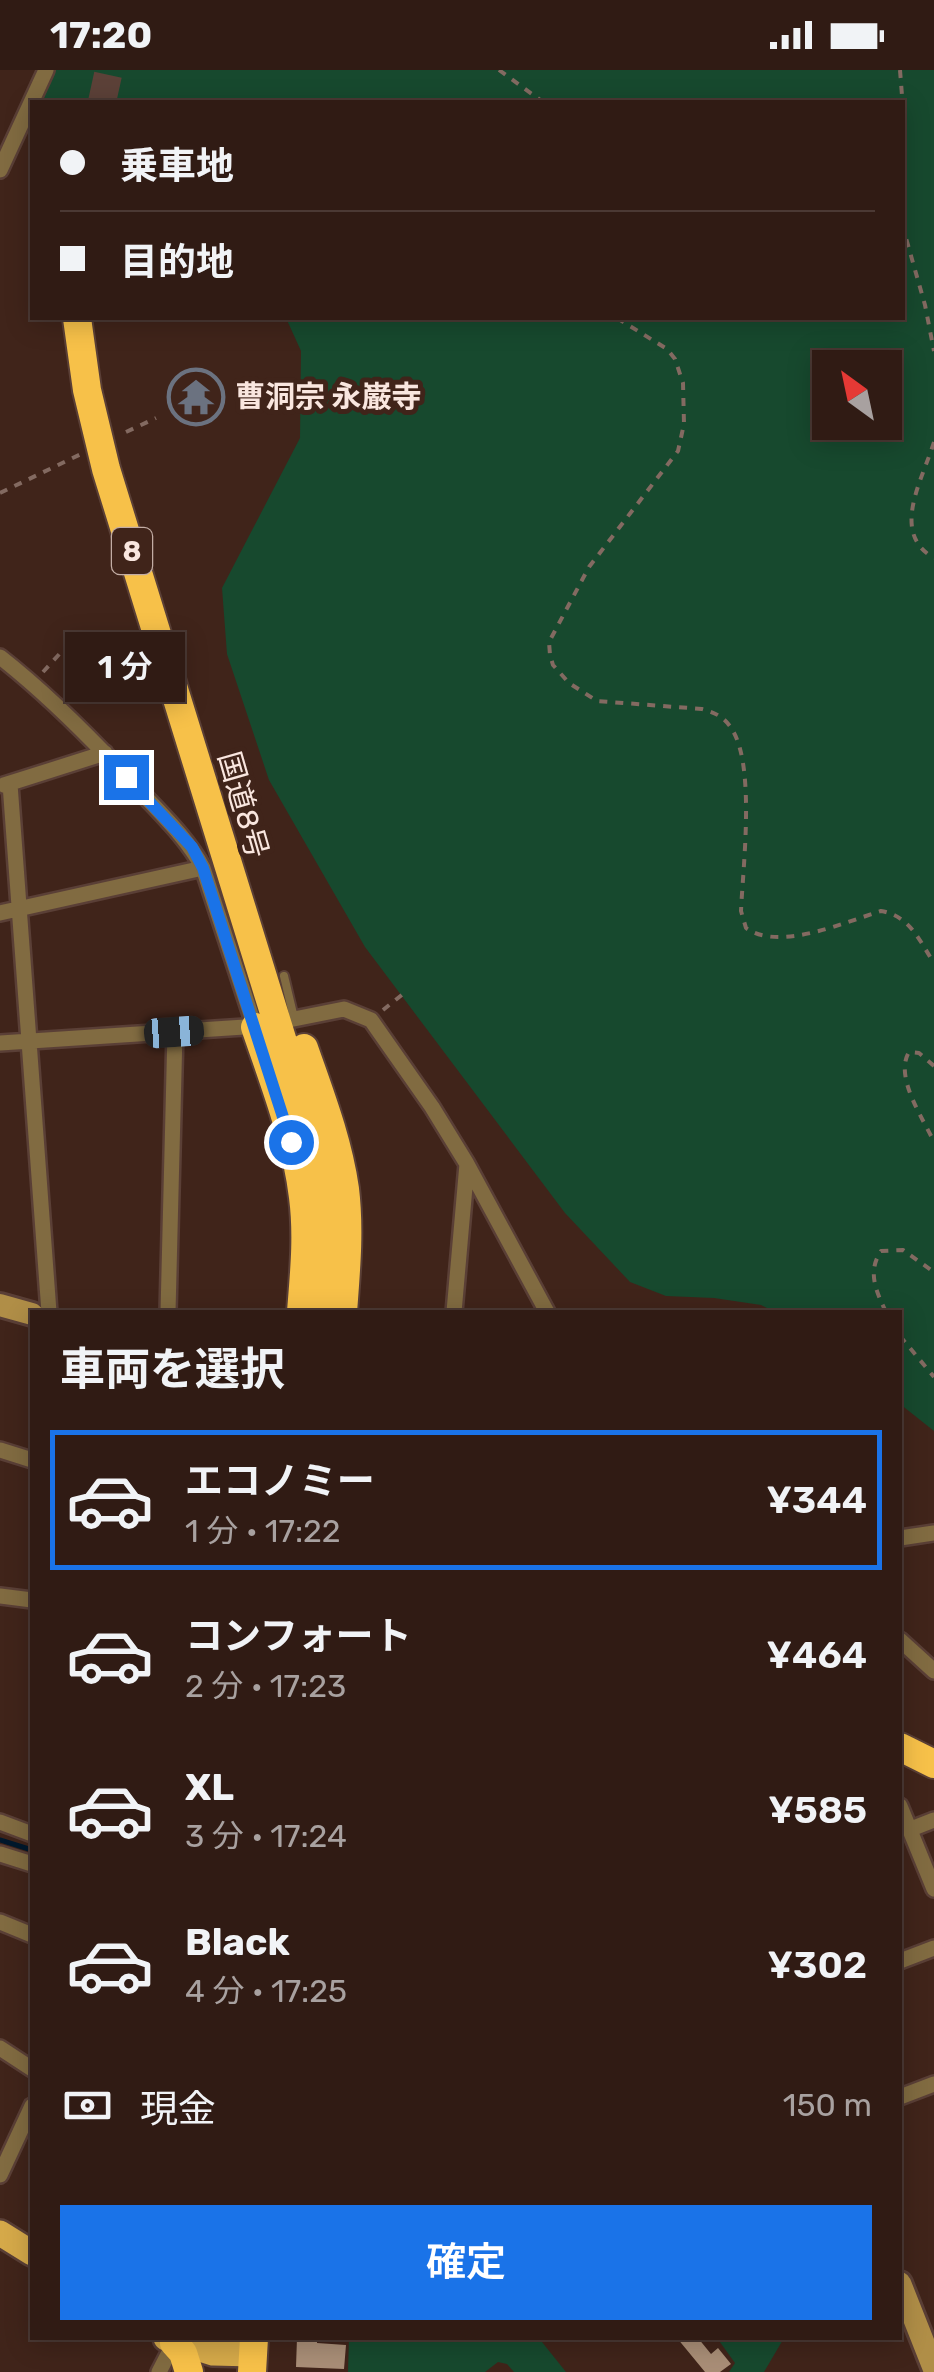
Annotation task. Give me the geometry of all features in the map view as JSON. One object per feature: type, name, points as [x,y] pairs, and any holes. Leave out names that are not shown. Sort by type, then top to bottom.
[{"type":"highway","name":"国道8号","points":[[77,320],[87,390],[106,468],[203,781],[214,864],[309,1126],[323,1189],[324,1310]]},
{"type":"highway","points":[[292,1019],[331,1127],[345,1189],[348,1254],[343,1310]]},
{"type":"highway","points":[[260,1026],[303,1196],[306,1247],[301,1310]]},
{"type":"highway","points":[[902,1748],[934,1764]]},
{"type":"highway","points":[[170,2340],[183,2353],[189,2372]]},
{"type":"main road","points":[[0,2232],[30,2252]]},
{"type":"main road","points":[[170,2340],[214,2354],[253,2355]]},
{"type":"street","points":[[32,100],[46,70]]},
{"type":"street","points":[[0,170],[30,105]]},
{"type":"street","points":[[0,657],[33,683],[192,847],[214,864],[260,1026],[0,1043]]},
{"type":"street","points":[[50,1310],[30,1041],[5,785],[105,753]]},
{"type":"street","points":[[0,914],[214,864]]},
{"type":"street","points":[[292,1019],[344,1009],[371,1020],[432,1107],[546,1310]]},
{"type":"street","points":[[168,1310],[174,1032]]},
{"type":"street","points":[[454,1310],[466,1164]]},
{"type":"street","points":[[0,1305],[30,1313]]},
{"type":"street","points":[[0,1450],[30,1459]]},
{"type":"street","points":[[902,1538],[934,1533]]},
{"type":"street","points":[[0,1596],[30,1600]]},
{"type":"street","points":[[902,1642],[934,1670]]},
{"type":"street","points":[[902,1811],[934,1889]]},
{"type":"street","points":[[910,1829],[934,1820]]},
{"type":"street","points":[[0,1822],[30,1833]]},
{"type":"street","points":[[2,1857],[30,1864]]},
{"type":"street","points":[[0,1922],[30,1934]]},
{"type":"street","points":[[902,1961],[934,1948]]},
{"type":"street","points":[[0,2048],[30,2068]]},
{"type":"street","points":[[902,2096],[934,2084]]},
{"type":"street","points":[[0,2175],[30,2110]]},
{"type":"street","points":[[902,2288],[934,2369]]},
{"type":"street","points":[[159,2372],[170,2340]]},
{"type":"lane","points":[[284,976],[292,1019]]},
{"type":"path","points":[[499,70],[539,100]]},
{"type":"path","points":[[900,70],[903,100]]},
{"type":"path","points":[[905,236],[934,350]]},
{"type":"path","points":[[620,320],[667,349],[674,359],[683,383],[684,424],[678,451],[589,567],[549,642],[554,664],[569,683],[597,701],[702,710],[727,722],[740,750],[745,797],[741,911],[746,928],[760,937],[780,938],[881,911],[893,913],[910,925],[934,963]]},
{"type":"path","points":[[126,432],[156,418]]},
{"type":"path","points":[[934,442],[909,521],[914,543],[934,558]]},
{"type":"path","points":[[0,494],[82,454]]},
{"type":"path","points":[[33,683],[74,638]]},
{"type":"path","points":[[371,1020],[408,990]]},
{"type":"path","points":[[934,1066],[919,1053],[909,1052],[903,1065],[934,1142]]},
{"type":"path","points":[[885,1310],[872,1271],[881,1251],[903,1250],[934,1272]]},
{"type":"path","points":[[902,1338],[934,1377]]},
{"type":"green space","points":[[45,70],[934,70],[934,1431],[902,1406],[902,1310],[771,1310],[714,1298],[666,1296],[630,1282],[565,1213],[365,947],[269,780],[227,654],[222,588],[300,438],[301,351],[287,320],[905,320],[905,100],[39,100]]},
{"type":"green space","points":[[349,2340],[542,2340],[566,2372],[514,2372],[507,2364],[498,2362],[485,2372],[348,2372]]},
{"type":"green space","points":[[718,2340],[783,2340],[764,2372],[729,2372],[735,2363]]},
{"type":"building","points":[[297,2340],[346,2345],[344,2369],[296,2367]]},
{"type":"building","points":[[679,2340],[700,2340],[711,2354],[718,2348],[731,2364],[720,2372],[705,2372]]},
{"type":"waterway","points":[[0,1840],[30,1849]]},
{"type":"tunnel","points":[[102,100],[109,70]]},
{"type":"place","name":"曹洞宗 永巌寺","points":[[196,397]]},
{"type":"route","points":[[126,777],[192,847],[203,868],[291,1142]]}]
